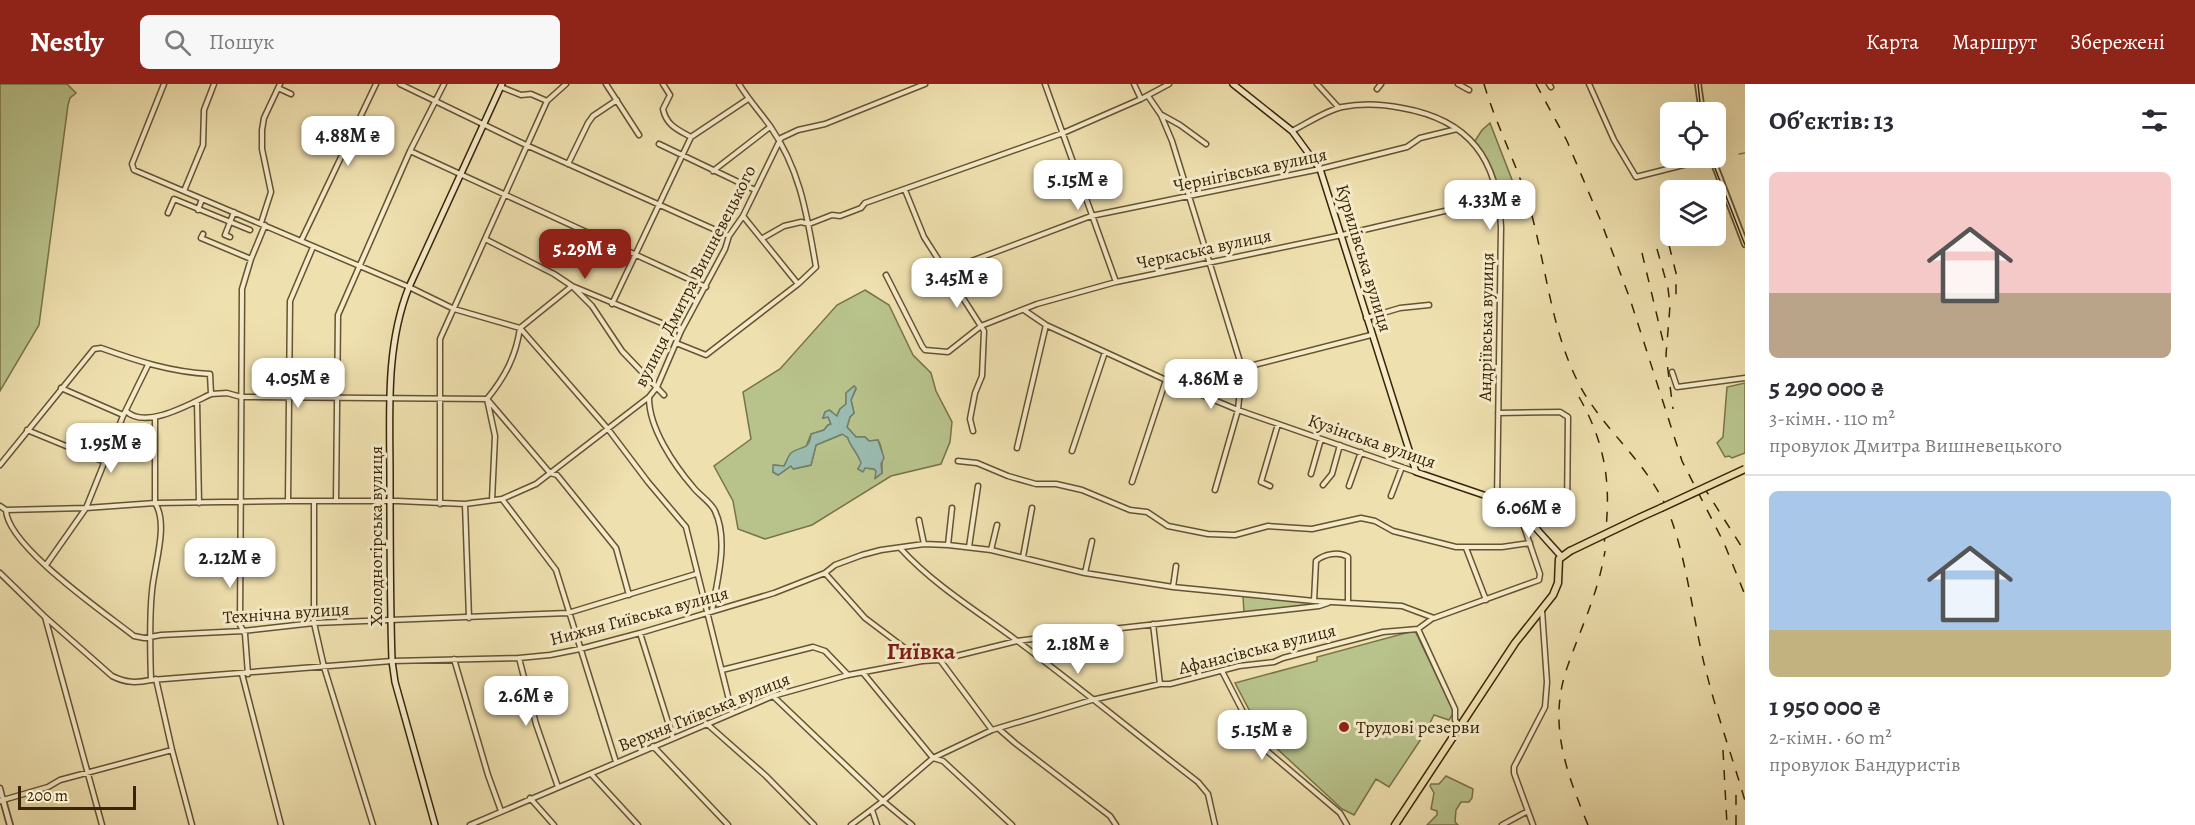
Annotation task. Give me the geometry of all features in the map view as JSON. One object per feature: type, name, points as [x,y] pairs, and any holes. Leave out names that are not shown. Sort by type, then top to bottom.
[{"type":"main road","name":"Курилівська вулиця","points":[[1233,84],[1292,131],[1320,169],[1416,472]]},
{"type":"main road","name":"Холодногірська вулиця","points":[[435,825],[395,682],[392,662],[390,398],[393,347],[398,318],[409,287],[502,86]]},
{"type":"main road","points":[[1395,825],[1515,643],[1556,589],[1558,561],[1561,556],[1745,470]]},
{"type":"main road","name":"Кузінська вулиця","points":[[1416,472],[1516,506]]},
{"type":"main road","points":[[1516,506],[1561,556]]},
{"type":"street","points":[[164,84],[132,166],[134,170],[409,287],[454,309],[520,328],[608,429],[686,527],[696,574],[710,612],[732,712]]},
{"type":"street","points":[[184,191],[203,145],[204,110],[214,84]]},
{"type":"street","points":[[301,241],[376,84]]},
{"type":"street","points":[[400,84],[526,145],[729,236]]},
{"type":"street","points":[[336,501],[337,317],[410,151],[444,84]]},
{"type":"street","points":[[440,504],[439,343],[547,101],[566,84]]},
{"type":"street","points":[[606,84],[639,135]]},
{"type":"street","points":[[663,84],[670,95],[663,109],[667,120],[674,128],[691,137]]},
{"type":"street","points":[[676,343],[706,355],[798,284],[816,267],[803,194],[770,127],[748,99],[740,84]]},
{"type":"street","points":[[779,143],[784,135],[825,124],[925,84]]},
{"type":"street","points":[[1046,84],[1116,282]]},
{"type":"street","points":[[1134,84],[1141,99]]},
{"type":"street","points":[[763,238],[784,226],[801,222],[809,224],[832,215],[840,216],[861,208],[865,203],[1063,133],[1148,96],[1169,84]]},
{"type":"street","points":[[1317,84],[1339,108]]},
{"type":"street","points":[[1377,89],[1381,84]]},
{"type":"street","points":[[1458,84],[1469,90]]},
{"type":"street","points":[[1589,84],[1614,140],[1636,177],[1672,168]]},
{"type":"street","points":[[1698,84],[1701,102]]},
{"type":"street","points":[[248,674],[243,631],[240,625],[242,289],[271,192],[262,149],[261,130],[264,118],[279,86],[291,94]]},
{"type":"street","points":[[502,86],[521,95],[531,94],[547,101]]},
{"type":"street","points":[[1148,96],[1161,115],[1172,141],[1242,368],[1238,410],[1215,490]]},
{"type":"street","points":[[612,304],[691,137],[748,99]]},
{"type":"street","points":[[568,164],[593,116],[616,100]]},
{"type":"street","name":"Андріївська вулиця","points":[[1292,131],[1339,108],[1367,104],[1387,105],[1414,110],[1441,119],[1457,129],[1481,153],[1492,174],[1500,203],[1497,500]]},
{"type":"street","points":[[1161,115],[1180,125],[1206,144]]},
{"type":"street","points":[[713,171],[770,127]]},
{"type":"street","name":"Чернігівська вулиця","points":[[945,271],[1091,216],[1188,198],[1320,169],[1407,147],[1420,138],[1457,129]]},
{"type":"street","name":"вулиця Дмитра Вишневецького","points":[[6,510],[155,503],[288,501],[465,504],[502,499],[536,484],[649,397],[657,387],[681,331],[706,287],[729,236],[743,216],[779,143]]},
{"type":"street","points":[[659,144],[755,190]]},
{"type":"street","points":[[410,151],[706,287]]},
{"type":"street","points":[[1715,168],[1745,244]]},
{"type":"street","points":[[905,190],[924,237],[984,331],[982,376],[972,404],[970,419],[973,431]]},
{"type":"street","points":[[168,213],[174,199],[250,230]]},
{"type":"street","points":[[198,210],[202,199]]},
{"type":"street","name":"Черкаська вулиця","points":[[886,275],[925,350],[948,352],[981,326],[1024,310],[1116,282],[1492,201],[1500,203]]},
{"type":"street","points":[[230,237],[225,235],[234,212]]},
{"type":"street","points":[[743,216],[798,284]]},
{"type":"street","points":[[203,234],[201,238],[250,259]]},
{"type":"street","points":[[485,239],[612,304],[681,331]]},
{"type":"street","points":[[288,501],[290,301],[313,246]]},
{"type":"street","points":[[492,500],[495,436],[487,399],[509,369],[518,346],[520,328],[572,285]]},
{"type":"street","points":[[572,285],[592,306],[622,351],[664,395]]},
{"type":"street","points":[[1366,318],[1400,308],[1429,305]]},
{"type":"street","name":"Кузінська вулиця","points":[[1024,310],[1046,325],[1238,410],[1416,472]]},
{"type":"street","points":[[1017,448],[1046,325]]},
{"type":"street","points":[[1242,368],[1371,335]]},
{"type":"street","points":[[0,465],[94,349],[101,348],[148,365],[182,373],[210,374],[211,394]]},
{"type":"street","points":[[1072,451],[1105,352]]},
{"type":"street","points":[[46,565],[86,508],[124,413],[148,365]]},
{"type":"street","points":[[1672,372],[1677,387],[1745,378]]},
{"type":"street","points":[[1132,482],[1166,380]]},
{"type":"street","points":[[61,388],[135,417],[155,418],[211,394],[228,393],[241,397],[487,399]]},
{"type":"street","points":[[649,397],[650,415],[664,444],[682,473],[714,509],[722,538],[710,612]]},
{"type":"street","points":[[487,399],[550,473],[556,475],[616,548],[629,595]]},
{"type":"street","points":[[197,401],[199,503]]},
{"type":"street","name":"Кузінська вулиця","points":[[1498,413],[1560,412],[1568,417],[1567,513],[1559,516],[1516,506]]},
{"type":"street","points":[[155,418],[155,503],[160,511],[160,538],[152,591],[150,637],[153,680],[192,825]]},
{"type":"street","points":[[1270,486],[1261,482],[1278,424]]},
{"type":"street","points":[[27,430],[105,462]]},
{"type":"street","points":[[1311,474],[1321,439]]},
{"type":"street","points":[[1323,485],[1332,474],[1340,445]]},
{"type":"street","points":[[1349,486],[1361,452]]},
{"type":"street","points":[[958,461],[977,463],[1008,476],[1036,484],[1056,484],[1082,490],[1130,510],[1147,512],[1168,526],[1208,534],[1235,535],[1268,526],[1312,529],[1361,518],[1369,519],[1402,533],[1466,548],[1502,547],[1530,543]]},
{"type":"street","points":[[1391,496],[1402,467]]},
{"type":"street","points":[[969,547],[978,486]]},
{"type":"street","points":[[502,499],[556,570],[616,762]]},
{"type":"street","points":[[314,502],[314,623],[324,668],[373,825]]},
{"type":"street","points":[[160,511],[165,503]]},
{"type":"street","points":[[465,504],[469,618]]},
{"type":"street","points":[[0,506],[6,510]]},
{"type":"street","points":[[1460,726],[1455,720],[1455,709],[1418,629],[1434,618],[1539,580],[1540,574],[1516,506]]},
{"type":"street","points":[[948,545],[952,508]]},
{"type":"street","points":[[1023,557],[1032,508]]},
{"type":"street","name":"Технічна вулиця","points":[[6,510],[6,517],[15,532],[46,565],[134,636],[144,638],[314,623],[568,613],[696,574]]},
{"type":"street","points":[[919,520],[924,544]]},
{"type":"street","points":[[991,550],[997,525]]},
{"type":"street","points":[[1085,573],[1092,541]]},
{"type":"street","name":"Нижня Гиївська вулиця","points":[[0,573],[111,676],[124,682],[392,662],[519,658],[580,649],[774,593],[825,573],[836,565],[856,557],[881,550],[924,544],[991,550],[1085,573],[1173,587],[1329,602]]},
{"type":"street","points":[[1466,548],[1486,600]]},
{"type":"street","points":[[901,549],[911,560],[963,602],[1017,641],[1198,782],[1208,794],[1215,825]]},
{"type":"street","points":[[1314,601],[1316,561],[1322,556],[1340,554],[1348,557],[1348,602]]},
{"type":"street","points":[[1173,587],[1176,566]]},
{"type":"street","points":[[825,573],[865,618],[922,661]]},
{"type":"street","points":[[1329,602],[1402,606],[1434,618]]},
{"type":"street","name":"Верхня Гиївська вулиця","points":[[470,825],[732,712],[773,696],[848,675],[864,674],[922,661],[940,660],[1017,641],[1242,616],[1319,606],[1329,602]]},
{"type":"street","points":[[1533,825],[1514,773],[1514,767],[1545,707],[1547,682],[1542,609]]},
{"type":"street","points":[[44,616],[102,825]]},
{"type":"street","points":[[1154,624],[1160,684]]},
{"type":"street","name":"Афанасівська вулиця","points":[[851,825],[933,758],[992,730],[1092,700],[1160,684],[1170,684],[1239,666],[1274,662],[1383,632],[1418,629]]},
{"type":"street","points":[[640,633],[673,738]]},
{"type":"street","points":[[722,670],[813,646],[825,651],[848,675]]},
{"type":"street","points":[[519,658],[536,724],[558,787]]},
{"type":"street","points":[[454,659],[501,811]]},
{"type":"street","points":[[940,660],[992,730]]},
{"type":"street","points":[[1222,671],[1260,745],[1340,813],[1347,825]]},
{"type":"street","points":[[242,674],[281,825]]},
{"type":"street","points":[[864,674],[933,758],[943,761],[1012,825]]},
{"type":"street","points":[[773,696],[883,801],[912,825]]},
{"type":"street","points":[[706,723],[766,776],[814,825]]},
{"type":"street","points":[[999,729],[1110,816],[1116,825]]},
{"type":"street","points":[[652,746],[728,825]]},
{"type":"street","points":[[2,801],[48,787],[60,780],[172,750]]},
{"type":"street","points":[[591,774],[638,825]]},
{"type":"street","points":[[0,788],[10,825]]},
{"type":"street","points":[[530,798],[554,825]]},
{"type":"street","points":[[872,810],[877,825]]},
{"type":"street","points":[[1502,825],[1528,811]]},
{"type":"green space","points":[[0,84],[67,84],[76,93],[70,98],[68,105],[39,325],[0,391]]},
{"type":"green space","points":[[1490,123],[1521,203],[1506,205],[1500,203],[1496,183],[1473,144],[1482,130]]},
{"type":"green space","points":[[865,290],[889,305],[913,355],[931,373],[936,391],[952,422],[950,442],[941,464],[891,476],[812,525],[765,539],[738,529],[733,501],[714,466],[751,439],[743,392],[780,369],[837,305]],"holes":[[[854,386],[856,389],[851,400],[854,413],[847,427],[856,437],[865,437],[869,441],[878,440],[882,453],[882,473],[876,478],[874,469],[865,468],[863,471],[858,469],[862,463],[848,438],[843,434],[816,445],[811,465],[794,469],[791,466],[778,475],[773,472],[774,465],[784,466],[792,453],[806,447],[811,434],[824,430],[831,424],[828,417],[823,418],[825,412],[831,411],[836,417],[846,404],[846,393]]]},
{"type":"green space","points":[[1745,383],[1745,453],[1732,458],[1725,457],[1717,443],[1723,437],[1727,387]]},
{"type":"green space","points":[[1243,596],[1319,603],[1318,605],[1244,613]]},
{"type":"green space","name":"Трудові резерви","points":[[1413,631],[1454,712],[1449,720],[1434,715],[1425,733],[1389,787],[1376,779],[1354,815],[1342,809],[1272,744],[1253,717],[1235,683],[1317,661],[1317,657]]},
{"type":"green space","points":[[1446,776],[1473,789],[1472,798],[1469,802],[1461,802],[1456,810],[1455,822],[1458,825],[1427,825],[1437,815],[1437,811],[1431,809],[1434,793],[1430,786],[1439,784]]},
{"type":"water","points":[[854,386],[856,388],[851,400],[854,413],[847,427],[856,437],[865,437],[869,441],[878,440],[884,458],[881,464],[882,473],[875,478],[874,469],[865,468],[863,472],[858,469],[860,459],[848,438],[842,434],[816,445],[811,465],[793,469],[791,466],[778,475],[773,472],[773,465],[784,466],[791,453],[806,446],[811,434],[824,430],[831,424],[828,417],[823,418],[825,412],[829,410],[837,416],[846,404],[846,393]]},
{"type":"waterway","points":[[1739,154],[1745,153]]},
{"type":"tram line","points":[[1698,84],[1700,102]]},
{"type":"tram line","points":[[1715,168],[1745,245]]},
{"type":"railway","points":[[1484,84],[1526,196],[1555,317],[1576,378],[1598,413],[1650,478],[1670,516],[1682,555],[1707,675],[1745,801]]},
{"type":"railway","points":[[1536,84],[1567,141],[1600,219],[1630,299],[1682,461],[1724,543],[1745,595]]},
{"type":"railway","points":[[1669,246],[1676,273],[1676,302]]},
{"type":"railway","points":[[1657,249],[1668,288],[1670,306],[1666,355],[1673,409]]},
{"type":"railway","points":[[1642,253],[1663,341]]},
{"type":"railway","points":[[1579,397],[1596,433],[1605,468],[1607,505],[1604,544]]},
{"type":"railway","points":[[1703,486],[1745,552]]},
{"type":"railway","points":[[1588,825],[1566,766],[1559,727],[1559,707],[1568,665],[1594,595],[1605,551]]},
{"type":"railway","points":[[1723,750],[1727,825]]},
{"type":"railway","points":[[1736,789],[1736,825]]},
{"type":"place","name":"Трудові резерви","points":[[1344,727]]},
{"type":"district","name":"Гиївка","points":[[921,651]]}]
